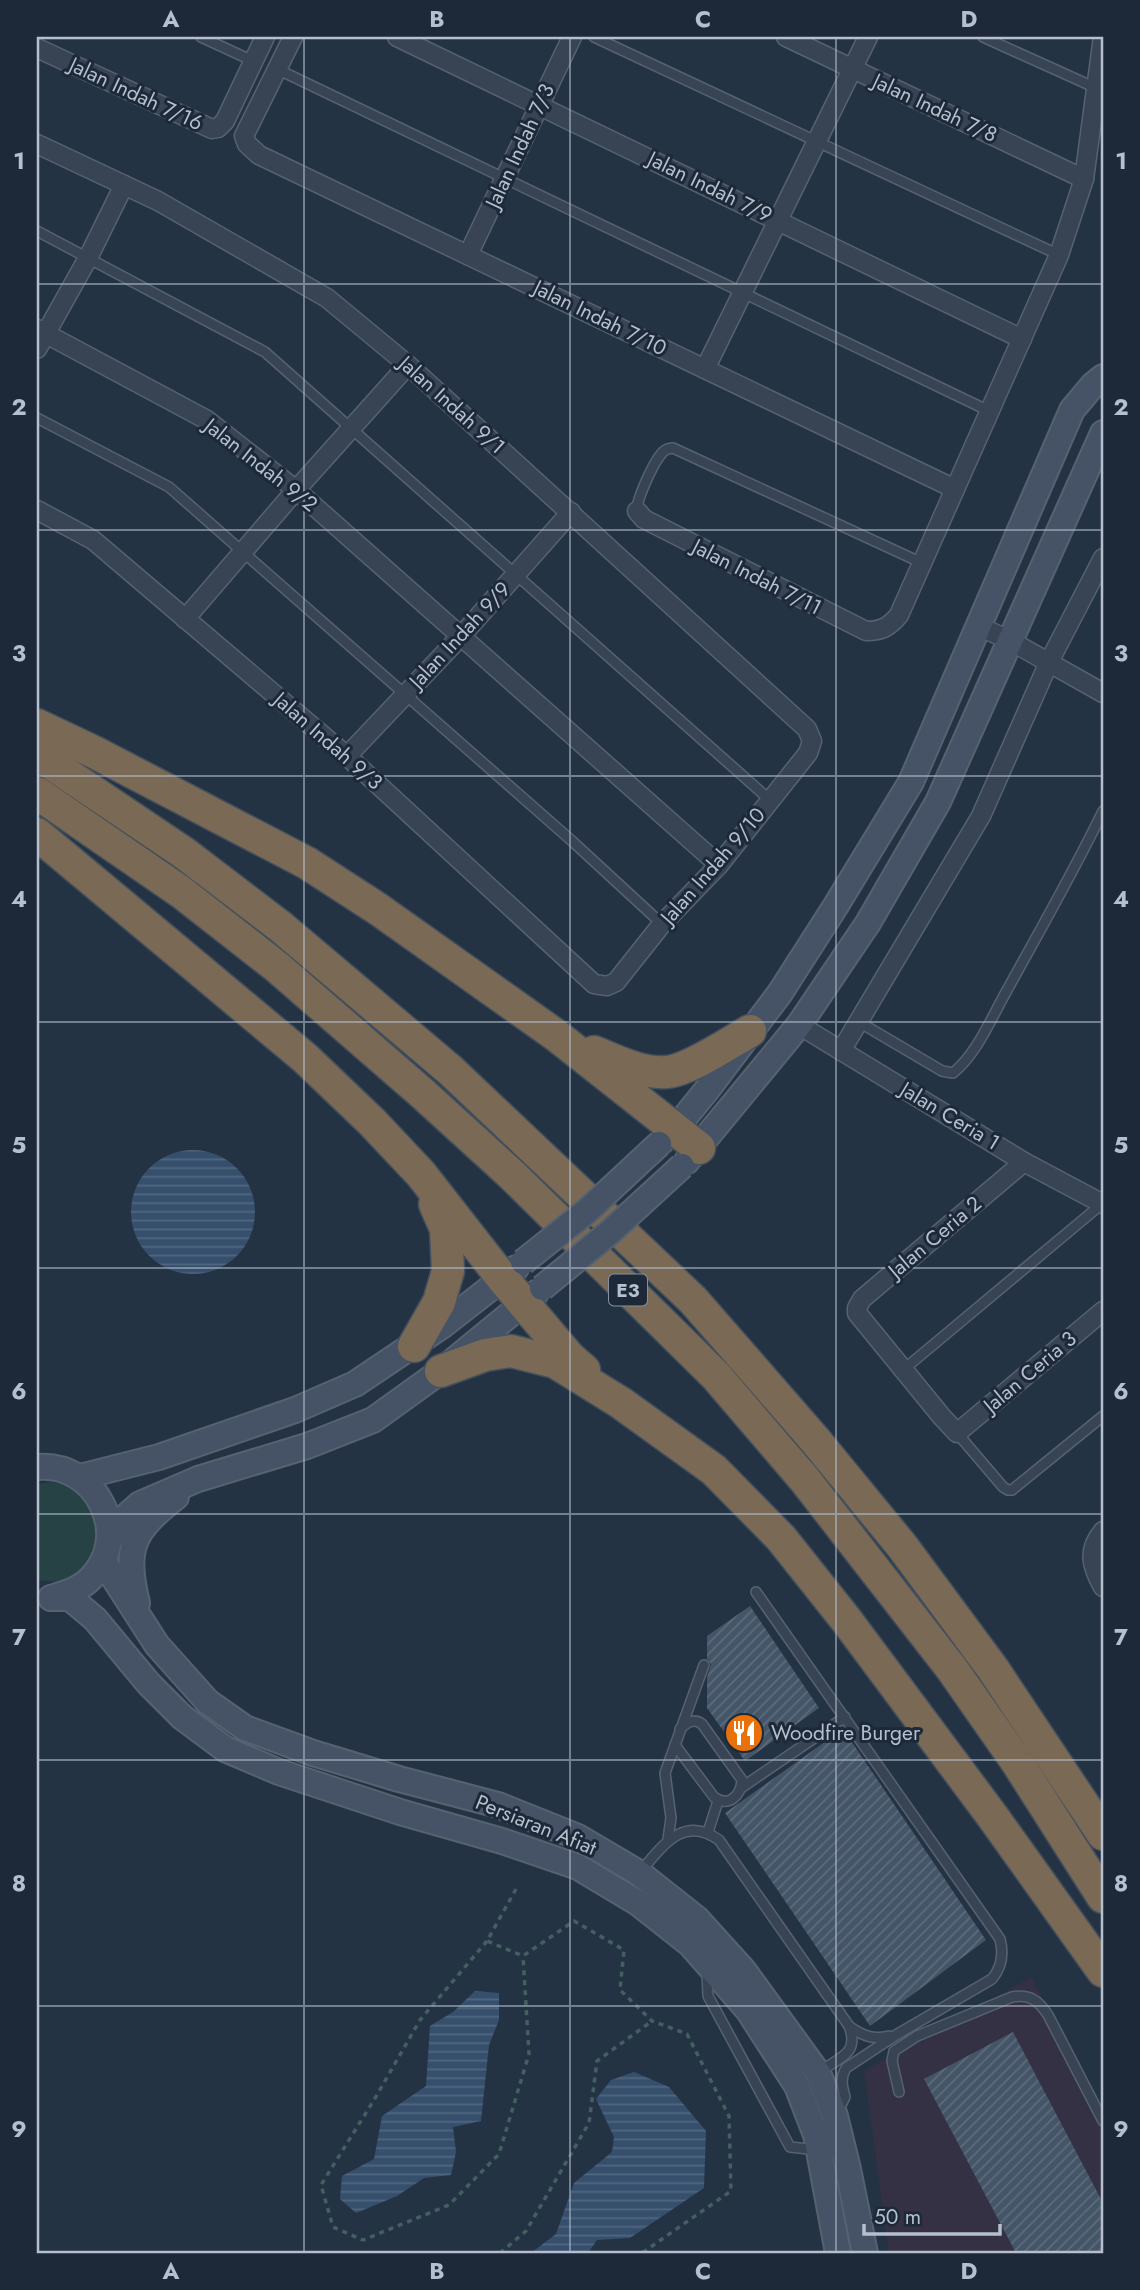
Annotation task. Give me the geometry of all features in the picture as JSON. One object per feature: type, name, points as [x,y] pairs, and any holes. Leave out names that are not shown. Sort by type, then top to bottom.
[{"type":"highway","points":[[37,726],[94,752],[307,863],[378,909],[557,1036],[679,1146]]},
{"type":"highway","name":"E3","points":[[37,754],[184,853],[281,927],[450,1070],[693,1300],[902,1546],[993,1669],[1103,1835]]},
{"type":"highway","name":"E3","points":[[37,793],[181,892],[277,967],[512,1175],[716,1376],[805,1480],[952,1669],[1017,1762],[1103,1898]]},
{"type":"highway","points":[[37,834],[305,1058],[372,1122],[513,1270],[533,1295],[570,1358],[621,1403]]},
{"type":"highway","points":[[557,1036],[637,1069],[668,1072],[697,1061],[750,1031]]},
{"type":"highway","points":[[414,1346],[439,1302],[448,1271],[446,1229],[421,1174]]},
{"type":"highway","points":[[441,1371],[485,1355],[511,1351],[555,1362],[621,1403],[714,1470],[781,1538],[846,1621],[993,1817],[1103,1971]]},
{"type":"main road","points":[[80,1477],[159,1457],[295,1410],[355,1384],[414,1346],[587,1211],[679,1146],[750,1031],[780,993],[835,907],[911,782],[1072,410],[1103,377]]},
{"type":"main road","points":[[44,1597],[73,1591],[90,1578],[124,1518],[140,1504],[198,1479],[307,1446],[373,1420],[441,1371],[609,1233],[679,1146],[799,1025],[869,923],[938,802],[1103,433]]},
{"type":"main road","points":[[37,1467],[64,1469],[80,1477],[94,1489],[104,1505],[109,1522],[106,1551]]},
{"type":"main road","points":[[141,1621],[131,1577],[132,1553],[137,1534],[154,1514],[198,1479]]},
{"type":"main road","name":"Persiaran Afiat","points":[[106,1551],[141,1621],[158,1645],[208,1702],[245,1728],[313,1753],[498,1805],[578,1837],[639,1873],[697,1919],[744,1971],[818,2073],[835,2116],[865,2253]]},
{"type":"main road","name":"Persiaran Afiat","points":[[44,1597],[70,1598],[95,1619],[149,1684],[182,1717],[225,1749],[279,1772],[578,1867],[638,1903],[690,1944],[748,2010],[797,2086],[820,2150],[838,2253]]},
{"type":"main road","points":[[209,1737],[227,1715]]},
{"type":"main road","points":[[797,2086],[818,2073]]},
{"type":"street","name":"Jalan Indah 7/16","points":[[37,48],[212,129],[222,126],[225,121],[265,37]]},
{"type":"street","points":[[277,69],[293,37]]},
{"type":"street","name":"Jalan Indah 7/9","points":[[397,37],[1022,338]]},
{"type":"street","name":"Jalan Indah 7/3","points":[[468,255],[572,37]]},
{"type":"street","name":"Jalan Indah 7/8","points":[[786,37],[1084,179]]},
{"type":"street","points":[[705,369],[868,37]]},
{"type":"street","points":[[922,563],[1059,255],[1084,179],[1103,37]]},
{"type":"street","name":"Jalan Indah 7/10","points":[[277,69],[244,136],[247,144],[259,155],[955,489]]},
{"type":"street","name":"Jalan Indah 9/1","points":[[37,144],[158,201],[327,298],[408,365],[571,512],[807,729],[813,741]]},
{"type":"street","points":[[40,337],[88,258],[124,185]]},
{"type":"street","name":"Jalan Indah 9/2","points":[[40,337],[208,420],[296,490],[719,865]]},
{"type":"street","points":[[186,619],[408,365]]},
{"type":"street","name":"Jalan Indah 9/3","points":[[37,510],[93,540],[347,756],[594,984],[607,986]]},
{"type":"street","name":"Jalan Indah 9/9","points":[[347,756],[462,635],[571,512]]},
{"type":"street","name":"Jalan Indah 7/11","points":[[637,512],[644,519],[866,631],[881,631],[899,615],[922,563]]},
{"type":"street","points":[[841,1051],[981,817],[1049,662],[1103,558]]},
{"type":"street","points":[[978,626],[1103,693]]},
{"type":"street","name":"Jalan Indah 9/10","points":[[607,986],[617,982],[662,924],[719,865],[808,753],[813,741]]},
{"type":"street","name":"Jalan Ceria 1","points":[[799,1025],[1024,1161],[1103,1203]]},
{"type":"street","name":"Jalan Ceria 2","points":[[903,1370],[860,1318],[857,1308],[862,1299],[1024,1161]]},
{"type":"street","name":"Jalan Ceria 3","points":[[957,1433],[1103,1311]]},
{"type":"street","points":[[903,1370],[957,1433]]},
{"type":"street","points":[[1103,1531],[1096,1540],[1092,1553],[1103,1587]]},
{"type":"lane","points":[[201,37],[253,61]]},
{"type":"lane","points":[[594,37],[1059,255]]},
{"type":"lane","points":[[982,37],[1096,88]]},
{"type":"lane","points":[[277,69],[989,411]]},
{"type":"lane","points":[[37,231],[265,352],[771,800]]},
{"type":"lane","points":[[37,418],[169,486],[662,924]]},
{"type":"lane","points":[[637,512],[638,501],[660,455],[673,448],[922,563]]},
{"type":"lane","points":[[859,1022],[943,1070],[953,1073],[962,1066],[984,1032],[1078,863],[1103,811]]},
{"type":"lane","points":[[903,1370],[1103,1203]]},
{"type":"lane","points":[[957,1433],[1003,1487],[1012,1490],[1103,1416]]},
{"type":"lane","points":[[756,1592],[1000,1939],[1003,1949],[998,1971],[992,1979],[896,2035],[846,2068],[841,2083],[845,2097],[835,2116]]},
{"type":"lane","points":[[668,1839],[671,1818],[665,1773],[704,1665]]},
{"type":"lane","points":[[741,1788],[845,1717]]},
{"type":"lane","points":[[675,1745],[713,1797],[719,1801],[731,1800],[738,1795],[742,1780],[702,1724],[691,1721],[680,1729]]},
{"type":"lane","points":[[708,1832],[719,1801]]},
{"type":"lane","points":[[639,1873],[668,1839],[684,1832],[696,1829],[708,1832],[719,1840],[849,2026],[853,2037],[849,2052],[818,2073]]},
{"type":"lane","points":[[706,1962],[708,1996],[790,2147],[820,2150]]},
{"type":"lane","points":[[899,2092],[892,2061],[894,2051],[916,2036],[1022,1995],[1041,2003],[1103,2122]]},
{"type":"lane","points":[[849,2026],[871,2038],[896,2035]]},
{"type":"path","points":[[516,1889],[487,1941],[420,2020],[321,2185],[333,2227],[363,2240],[449,2206],[499,2154],[529,2054],[523,1956]]},
{"type":"path","points":[[523,1956],[573,1921],[624,1950],[620,1990],[652,2021],[687,2034],[729,2116],[731,2191],[642,2253]]},
{"type":"path","points":[[487,1941],[523,1956]]},
{"type":"path","points":[[500,2253],[526,2231],[589,2123],[597,2061],[652,2021]]},
{"type":"shaded area","points":[[1031,1977],[1103,2108],[1103,2253],[889,2253],[864,2071]]},
{"type":"green space","points":[[50,1482],[66,1485],[81,1493],[99,1520],[96,1553],[87,1567],[74,1577],[58,1582],[37,1580],[37,1484]]},
{"type":"water","points":[[193,1150],[217,1154],[237,1168],[251,1188],[255,1212],[251,1236],[237,1256],[217,1270],[193,1274],[169,1270],[149,1256],[135,1236],[131,1212],[135,1188],[149,1168],[169,1154]]},
{"type":"water","points":[[475,1991],[499,1993],[499,2020],[489,2045],[481,2121],[453,2127],[456,2152],[451,2175],[424,2178],[397,2196],[356,2213],[340,2199],[342,2176],[374,2159],[382,2116],[426,2086],[430,2026],[453,2012]]},
{"type":"water","points":[[634,2072],[669,2087],[706,2131],[704,2188],[630,2238],[597,2240],[588,2253],[531,2253],[556,2234],[574,2183],[612,2152],[614,2137],[596,2099],[611,2080]]},
{"type":"building","points":[[750,1606],[819,1708],[745,1761],[707,1708],[707,1678],[711,1664],[707,1659],[707,1636]]},
{"type":"building","points":[[843,1729],[986,1940],[870,2026],[725,1813]]},
{"type":"building","points":[[1013,2032],[1103,2203],[1103,2253],[1016,2253],[924,2079]]},
{"type":"place","name":"Woodfire Burger","points":[[744,1733]]}]
